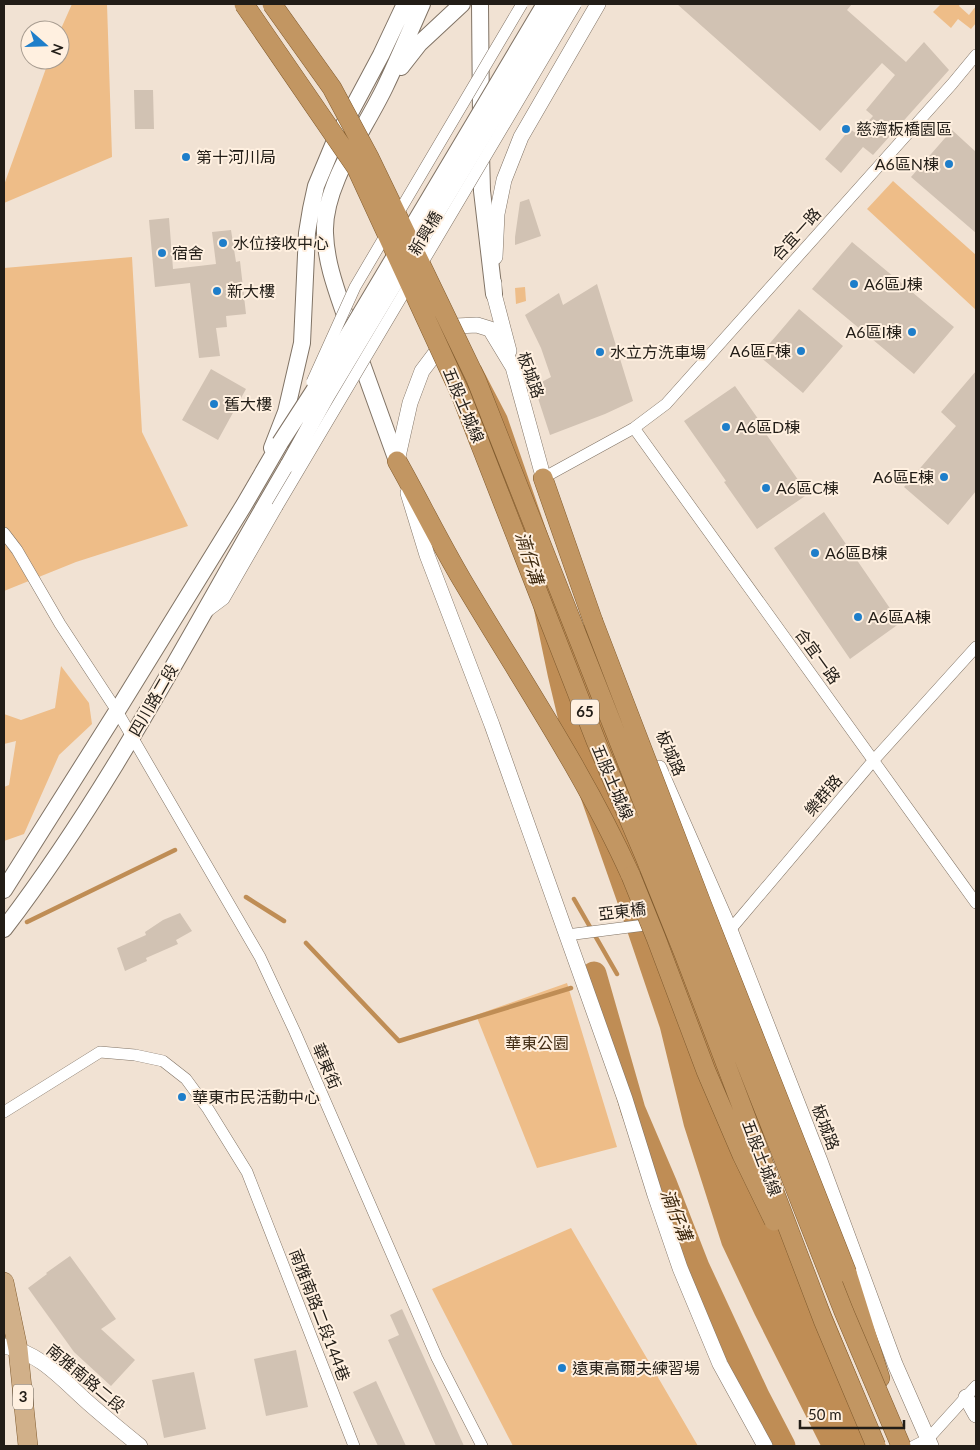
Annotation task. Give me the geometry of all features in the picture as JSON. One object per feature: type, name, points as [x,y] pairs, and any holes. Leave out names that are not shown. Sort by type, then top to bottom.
[{"type":"highway","name":"五股土城線","points":[[244,4],[356,167],[461,395],[596,741],[684,954],[823,1320],[876,1446]]},
{"type":"highway","name":"五股土城線","points":[[272,4],[332,88],[370,159],[476,379],[844,1312],[901,1446]]},
{"type":"highway","points":[[397,460],[461,578],[575,766],[618,847],[656,938],[706,1071],[742,1156],[823,1320]]},
{"type":"highway","points":[[543,478],[593,621],[846,1273],[901,1446]]},
{"type":"main road","points":[[262,474],[286,412],[302,343],[307,233],[316,186],[334,142],[381,54],[405,4]]},
{"type":"main road","points":[[397,460],[368,384],[332,278],[325,231],[328,205],[341,170],[361,129],[384,89],[422,4]]},
{"type":"main road","points":[[384,89],[419,44],[462,4]]},
{"type":"main road","points":[[480,4],[482,191],[494,294]]},
{"type":"main road","name":"新興橋","points":[[280,443],[331,363],[545,4]]},
{"type":"main road","name":"新興橋","points":[[289,464],[326,397],[562,4]]},
{"type":"main road","name":"四川路二段","points":[[5,889],[118,711],[280,443]]},
{"type":"main road","name":"四川路二段","points":[[4,929],[29,896],[77,824],[132,736],[289,464]]},
{"type":"main road","name":"3","points":[[4,1282],[11,1347],[28,1446]]},
{"type":"street","points":[[296,419],[355,287],[522,4]]},
{"type":"street","points":[[202,614],[224,599],[576,4]]},
{"type":"street","points":[[513,367],[494,294],[496,214],[504,180],[521,137],[598,4]]},
{"type":"street","name":"合宜一路","points":[[543,478],[634,428],[666,404],[976,55]]},
{"type":"street","name":"板城路","points":[[397,460],[410,403],[422,371],[456,326],[477,325],[490,329],[513,367],[543,478],[580,580],[641,729],[730,930],[820,1161],[895,1364],[929,1443]]},
{"type":"street","name":"合宜一路","points":[[634,428],[976,903]]},
{"type":"street","points":[[397,460],[427,555],[492,726],[625,1099],[680,1268],[720,1364],[765,1446]]},
{"type":"street","name":"華東街","points":[[4,533],[18,550],[60,624],[118,711],[260,957],[297,1037],[437,1358],[482,1446]]},
{"type":"street","name":"樂群路","points":[[730,930],[873,761],[976,647]]},
{"type":"street","name":"亞東橋","points":[[567,935],[678,921],[730,930]]},
{"type":"street","name":"南雅南路二段144巷","points":[[4,1112],[100,1052],[135,1055],[163,1061],[186,1079],[208,1109],[247,1172],[354,1446]]},
{"type":"street","name":"南雅南路二段","points":[[11,1347],[40,1360],[140,1446]]},
{"type":"street","points":[[914,1446],[929,1443],[971,1392]]},
{"type":"street","points":[[971,1392],[976,1415]]},
{"type":"green space","points":[[72,4],[107,4],[112,157],[4,203],[4,185],[45,70],[70,70],[70,20],[65,20]]},
{"type":"green space","points":[[941,4],[960,4],[959,6],[969,15],[976,6],[976,23],[971,29],[958,19],[951,28],[933,12]]},
{"type":"green space","points":[[893,181],[976,255],[976,310],[867,209]]},
{"type":"green space","points":[[132,257],[142,432],[188,526],[76,562],[4,591],[4,268]]},
{"type":"green space","points":[[525,287],[526,301],[516,304],[515,288]]},
{"type":"green space","points":[[61,666],[89,703],[92,724],[59,755],[24,834],[4,841],[4,787],[9,785],[16,741],[4,744],[4,714],[21,720],[55,708]]},
{"type":"green space","name":"華東公園","points":[[567,983],[617,1147],[537,1168],[476,1015]]},
{"type":"green space","name":"遠東高爾夫練習場","points":[[571,1228],[698,1446],[513,1446],[432,1289]]},
{"type":"water","points":[[468,356],[481,366],[507,416],[615,729],[649,810],[681,968],[764,1139],[794,1223],[886,1446],[821,1446],[722,1245],[684,1126],[660,1028],[569,765],[530,591],[451,363],[457,357]]},
{"type":"building","name":"慈濟板橋園區","points":[[677,4],[852,4],[847,10],[906,62],[924,42],[949,70],[873,155],[863,147],[841,173],[825,159],[850,129],[857,134],[873,116],[866,110],[895,75],[882,63],[820,131]]},
{"type":"building","points":[[134,90],[153,90],[154,129],[135,129]]},
{"type":"building","name":"A6區N棟","points":[[952,130],[976,152],[976,233],[911,177]]},
{"type":"building","points":[[529,199],[541,236],[515,245],[520,202]]},
{"type":"building","name":"新大樓","points":[[169,218],[173,269],[216,264],[212,232],[231,230],[236,262],[240,261],[246,314],[226,316],[227,327],[216,328],[220,356],[199,358],[190,283],[155,287],[149,220]]},
{"type":"building","points":[[852,242],[954,327],[914,374],[812,289]]},
{"type":"building","points":[[597,284],[633,401],[550,435],[534,386],[551,377],[541,348],[525,315],[559,293],[563,305]]},
{"type":"building","name":"A6區F棟","points":[[799,309],[843,346],[803,393],[759,356]]},
{"type":"building","name":"舊大樓","points":[[211,369],[246,389],[218,440],[182,420]]},
{"type":"building","name":"A6區E棟","points":[[976,371],[976,491],[948,525],[904,487],[956,426],[941,412]]},
{"type":"building","points":[[735,386],[808,494],[757,529],[684,421]]},
{"type":"building","points":[[824,512],[900,623],[850,659],[774,548]]},
{"type":"building","points":[[180,913],[192,931],[176,940],[178,944],[146,958],[147,961],[125,971],[117,948],[146,935],[145,932],[163,920]]},
{"type":"building","points":[[70,1256],[116,1319],[101,1329],[135,1360],[111,1386],[74,1352],[28,1288]]},
{"type":"building","points":[[402,1309],[464,1446],[436,1446],[388,1340],[399,1335],[390,1315]]},
{"type":"building","points":[[296,1350],[308,1407],[266,1416],[254,1359]]},
{"type":"building","points":[[194,1372],[206,1429],[164,1438],[152,1380]]},
{"type":"building","points":[[376,1381],[406,1446],[378,1446],[353,1392]]},
{"type":"waterway","points":[[27,922],[175,850]]},
{"type":"waterway","points":[[246,897],[284,921]]},
{"type":"waterway","points":[[574,899],[617,974]]},
{"type":"waterway","points":[[306,943],[399,1041],[571,988]]},
{"type":"waterway","name":"湳仔溝","points":[[594,974],[633,1110],[697,1267],[757,1396],[783,1446]]},
{"type":"place","name":"慈濟板橋園區","points":[[846,129]]},
{"type":"place","name":"第十河川局","points":[[186,157]]},
{"type":"place","name":"A6區N棟","points":[[949,164]]},
{"type":"place","name":"水位接收中心","points":[[223,243]]},
{"type":"place","name":"宿舍","points":[[162,253]]},
{"type":"place","name":"A6區J棟","points":[[854,284]]},
{"type":"place","name":"新大樓","points":[[217,291]]},
{"type":"place","name":"A6區I棟","points":[[912,332]]},
{"type":"place","name":"A6區F棟","points":[[801,351]]},
{"type":"place","name":"水立方洗車場","points":[[600,352]]},
{"type":"place","name":"舊大樓","points":[[214,404]]},
{"type":"place","name":"A6區D棟","points":[[726,427]]},
{"type":"place","name":"A6區E棟","points":[[944,477]]},
{"type":"place","name":"A6區C棟","points":[[766,488]]},
{"type":"place","name":"A6區B棟","points":[[815,553]]},
{"type":"place","name":"A6區A棟","points":[[858,617]]},
{"type":"place","name":"華東市民活動中心","points":[[182,1097]]},
{"type":"place","name":"遠東高爾夫練習場","points":[[562,1368]]}]
